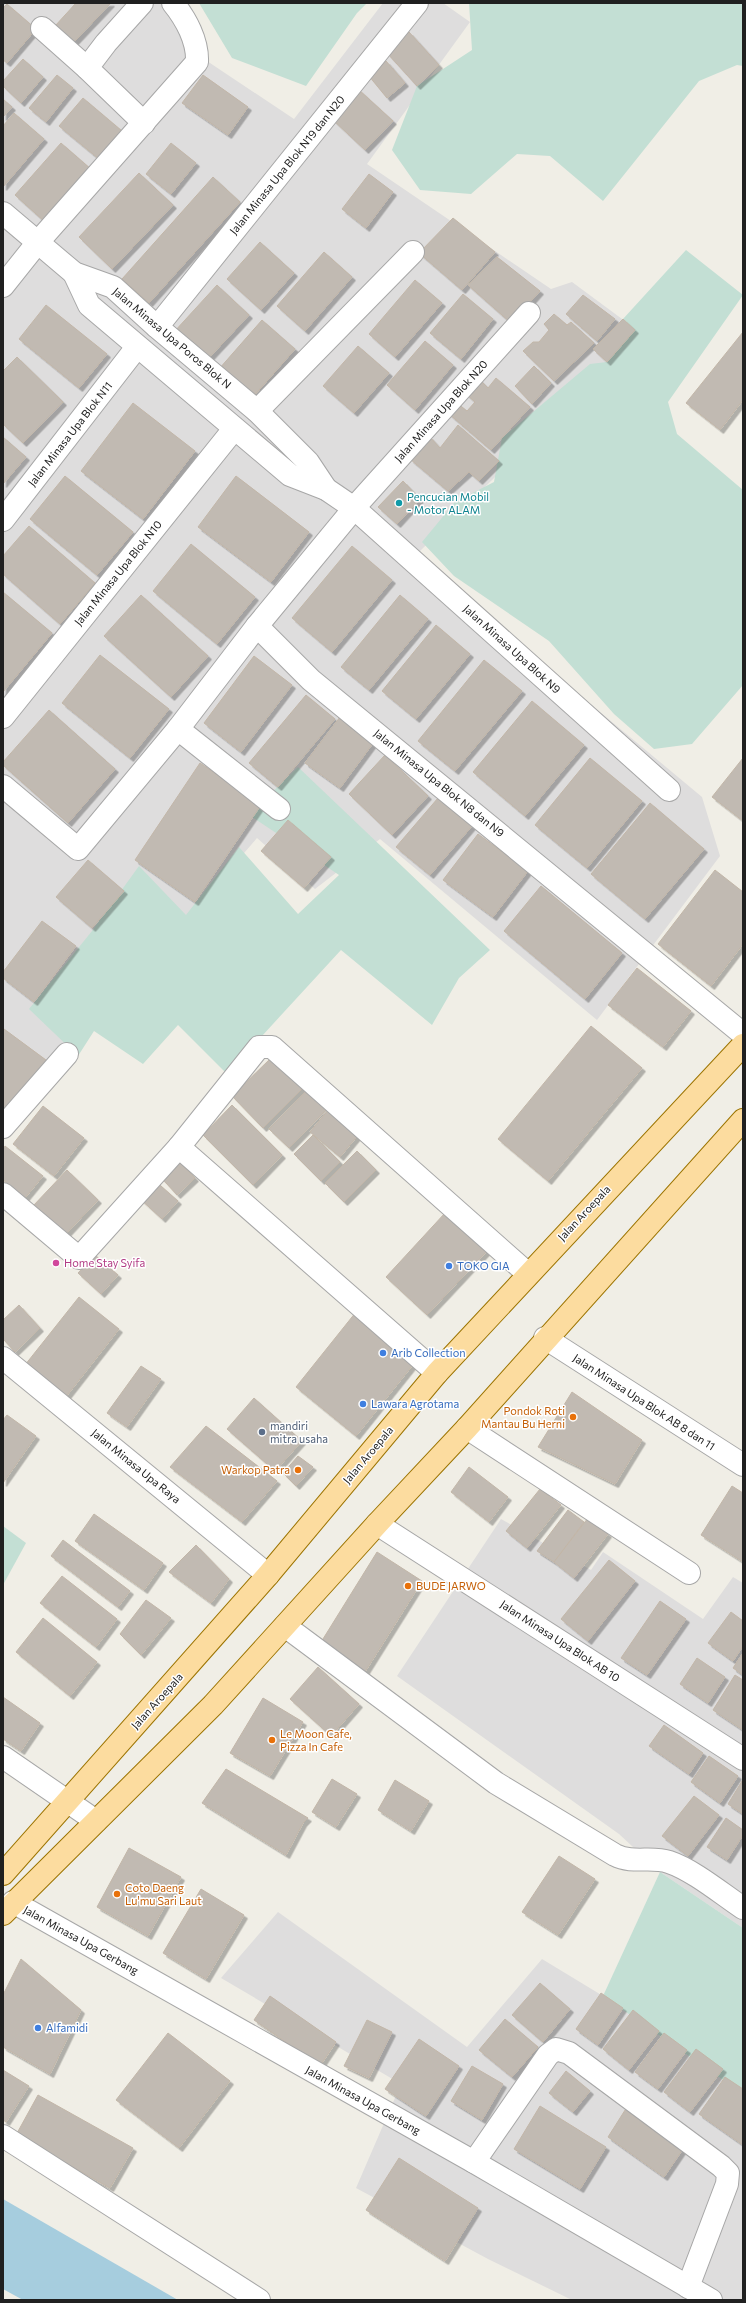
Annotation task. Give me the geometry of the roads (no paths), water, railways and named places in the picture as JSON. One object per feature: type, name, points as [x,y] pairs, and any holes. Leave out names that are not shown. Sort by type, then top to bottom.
[{"type":"main road","name":"Jalan Aroepala","points":[[3,1874],[268,1575],[437,1373],[527,1273],[743,1044]]},
{"type":"main road","points":[[8,1908],[213,1705],[377,1524],[467,1428],[546,1338],[743,1120]]},
{"type":"street","points":[[87,68],[106,43],[142,3]]},
{"type":"street","points":[[3,286],[38,242],[197,62],[196,46],[190,30],[173,3]]},
{"type":"street","name":"Jalan Minasa Upa Blok N19 dan N20","points":[[157,327],[417,3]]},
{"type":"street","points":[[42,28],[87,68],[144,123]]},
{"type":"street","points":[[3,213],[74,273]]},
{"type":"street","points":[[257,411],[413,252]]},
{"type":"street","name":"Jalan Minasa Upa Poros Blok N","points":[[74,273],[113,287],[157,327],[257,411],[308,462],[326,488]]},
{"type":"street","name":"Jalan Minasa Upa Poros Blok N","points":[[74,273],[89,305],[234,429],[290,475],[326,488],[354,508]]},
{"type":"street","name":"Jalan Minasa Upa Blok N20","points":[[354,508],[529,313]]},
{"type":"street","name":"Jalan Minasa Upa Blok N11","points":[[3,520],[137,347]]},
{"type":"street","name":"Jalan Minasa Upa Blok N10","points":[[3,717],[234,429]]},
{"type":"street","points":[[3,786],[78,849],[178,729],[257,626],[354,508]]},
{"type":"street","name":"Jalan Minasa Upa Blok N9","points":[[354,508],[669,790]]},
{"type":"street","name":"Jalan Minasa Upa Blok N8 dan N9","points":[[257,626],[311,680],[558,880],[743,1034]]},
{"type":"street","points":[[178,729],[279,809]]},
{"type":"street","points":[[3,1194],[79,1258],[180,1147],[259,1047],[272,1047],[527,1273]]},
{"type":"street","points":[[3,1127],[67,1054]]},
{"type":"street","points":[[180,1147],[437,1373]]},
{"type":"street","name":"Jalan Minasa Upa Blok AB 8 dan 11","points":[[546,1338],[743,1465]]},
{"type":"street","name":"Jalan Minasa Upa Raya","points":[[3,1358],[268,1575]]},
{"type":"street","points":[[467,1428],[689,1573]]},
{"type":"street","name":"Jalan Minasa Upa Blok AB 10","points":[[377,1524],[743,1759]]},
{"type":"street","points":[[285,1626],[496,1783],[623,1859],[655,1859],[669,1862],[743,1908]]},
{"type":"street","points":[[3,1757],[69,1800],[96,1821]]},
{"type":"street","name":"Jalan Minasa Upa Gerbang","points":[[8,1908],[474,2162],[711,2300]]},
{"type":"street","points":[[474,2162],[548,2055],[556,2049],[569,2054],[721,2166],[728,2173],[727,2184],[688,2287]]},
{"type":"street","points":[[3,2136],[259,2300]]},
{"type":"water","points":[[3,2199],[178,2300],[23,2300],[3,2289]]},
{"type":"place","name":"Pencucian Mobil - Motor ALAM","points":[[399,503]]},
{"type":"place","name":"Home Stay Syifa","points":[[56,1263]]},
{"type":"place","name":"TOKO GIA","points":[[449,1266]]},
{"type":"place","name":"Arib Collection","points":[[383,1353]]},
{"type":"place","name":"Lawara Agrotama","points":[[363,1404]]},
{"type":"place","name":"Pondok Roti Mantau Bu Herni","points":[[573,1417]]},
{"type":"place","name":"mandiri mitra usaha","points":[[262,1432]]},
{"type":"place","name":"Warkop Patra","points":[[298,1470]]},
{"type":"place","name":"BUDE JARWO","points":[[408,1586]]},
{"type":"place","name":"Le Moon Cafe, Pizza In Cafe","points":[[272,1740]]},
{"type":"place","name":"Coto Daeng Lu'mu Sari Laut","points":[[117,1894]]},
{"type":"place","name":"Alfamidi","points":[[38,2028]]}]
